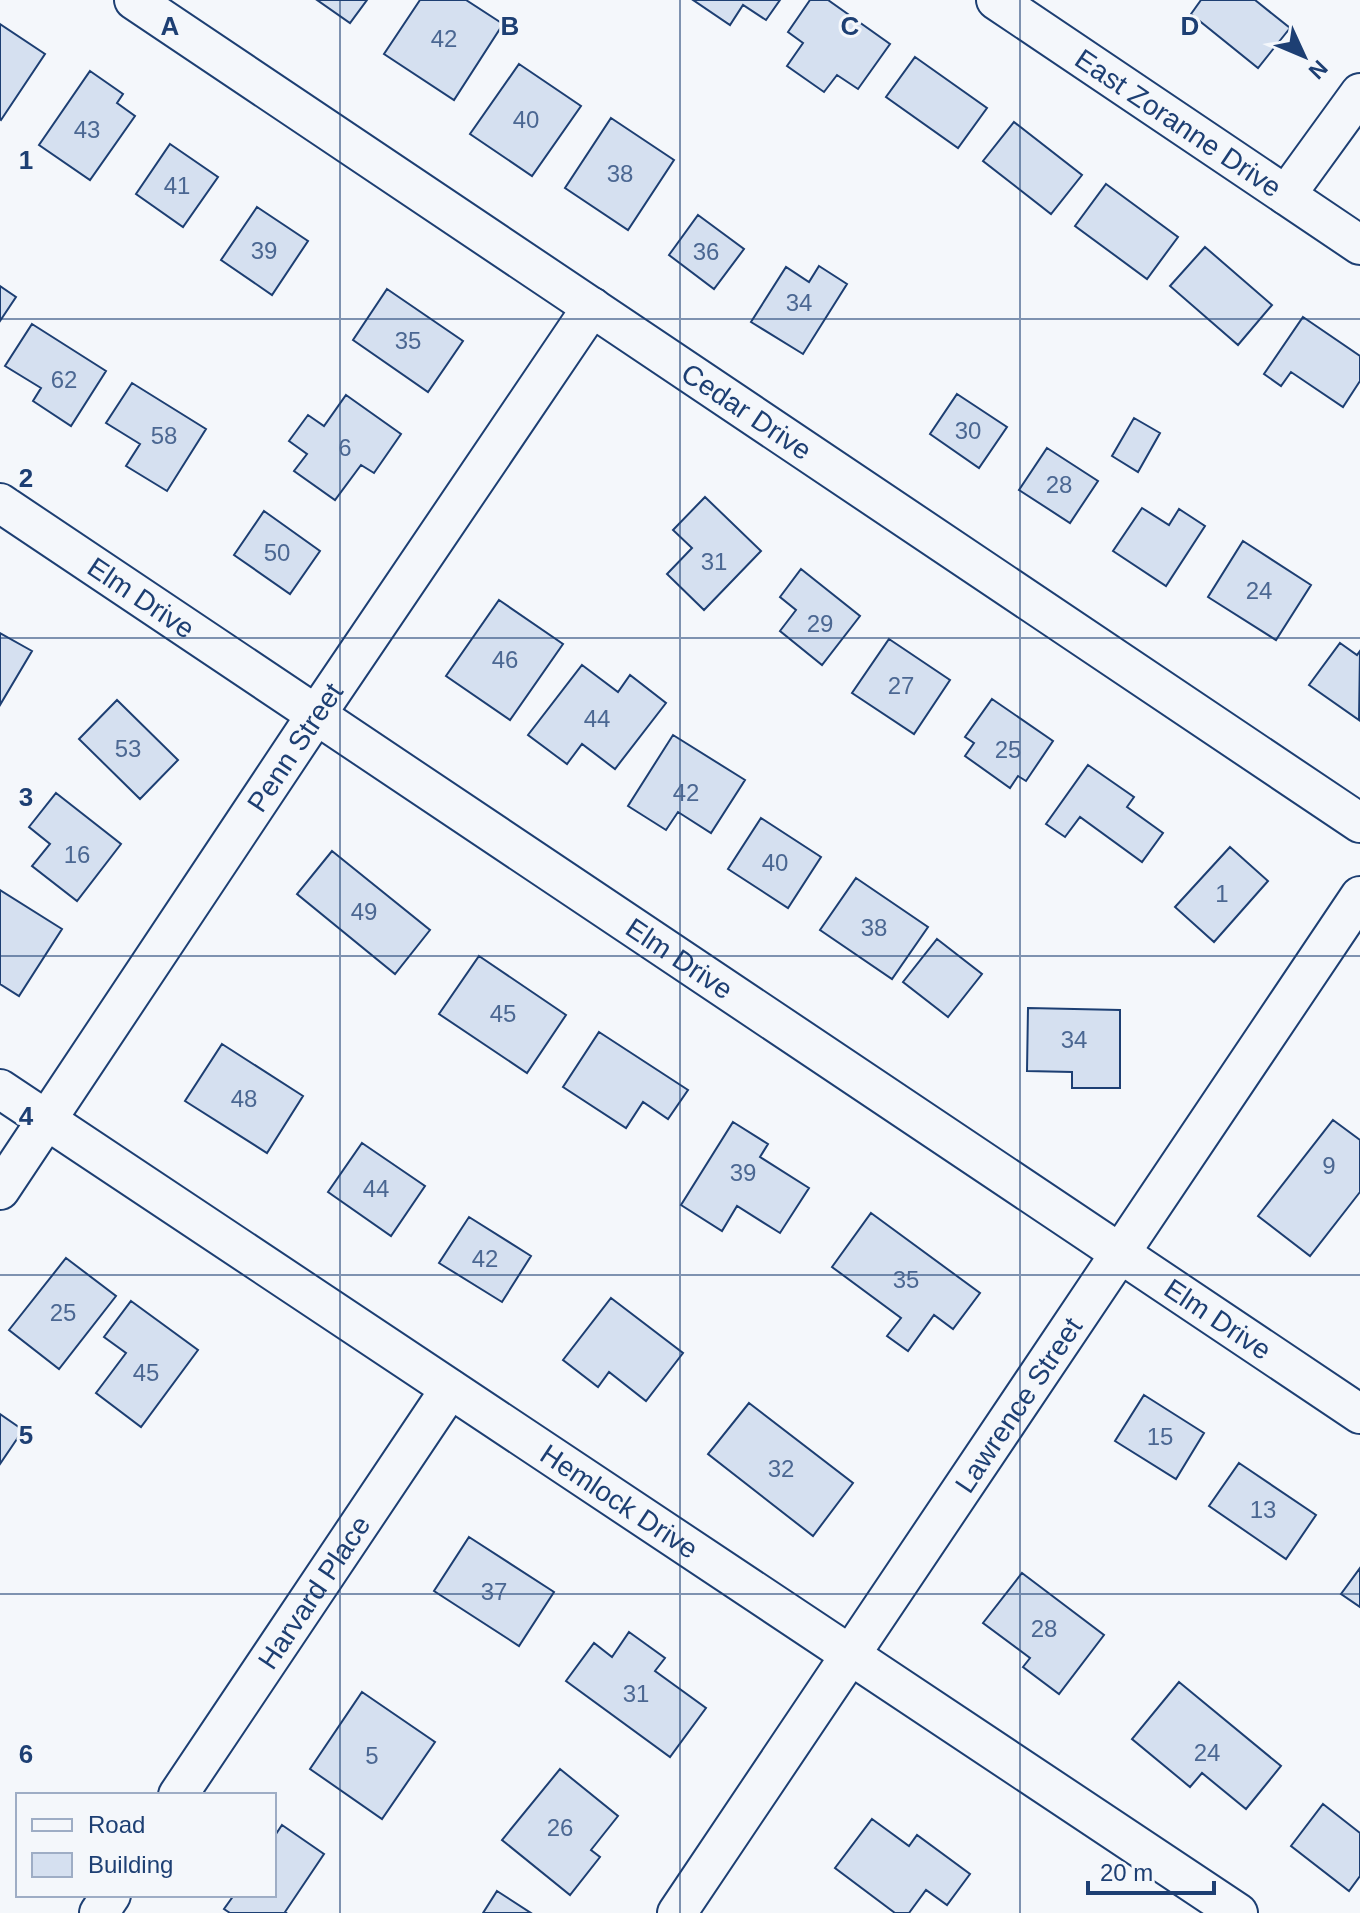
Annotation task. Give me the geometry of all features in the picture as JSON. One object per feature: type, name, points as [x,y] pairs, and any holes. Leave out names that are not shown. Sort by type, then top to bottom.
[{"type":"street","name":"Cedar Drive","points":[[134,0],[1360,823]]},
{"type":"street","name":"East Zoranne Drive","points":[[996,0],[1360,245]]},
{"type":"street","points":[[1286,195],[1360,93]]},
{"type":"street","name":"Penn Street","points":[[0,1190],[592,307]]},
{"type":"street","name":"Elm Drive","points":[[0,503],[1360,1414]]},
{"type":"street","name":"Lawrence Street","points":[[677,1913],[1360,896]]},
{"type":"street","name":"Hemlock Drive","points":[[0,1089],[1238,1913]]},
{"type":"street","name":"Harvard Place","points":[[179,1793],[450,1389]]},
{"type":"building","points":[[317,0],[367,0],[350,23]]},
{"type":"building","points":[[420,0],[466,0],[503,24],[454,100],[384,54]]},
{"type":"building","points":[[693,0],[780,0],[766,20],[743,5],[730,25]]},
{"type":"building","points":[[810,0],[828,0],[890,44],[858,89],[837,75],[824,92],[787,66],[803,43],[788,32]]},
{"type":"building","points":[[1201,0],[1255,0],[1290,28],[1258,68],[1191,14]]},
{"type":"building","points":[[0,24],[45,54],[1,120],[0,119]]},
{"type":"building","points":[[915,57],[987,108],[958,148],[886,97]]},
{"type":"building","points":[[519,64],[581,106],[532,176],[470,134]]},
{"type":"building","points":[[90,71],[123,94],[117,103],[135,116],[90,180],[39,145]]},
{"type":"building","points":[[611,118],[674,160],[628,230],[565,188]]},
{"type":"building","points":[[1014,122],[1082,175],[1051,214],[983,161]]},
{"type":"building","points":[[170,144],[218,177],[183,227],[136,194]]},
{"type":"building","points":[[1106,184],[1178,237],[1147,279],[1075,226]]},
{"type":"building","points":[[257,207],[308,241],[272,295],[221,260]]},
{"type":"building","points":[[698,215],[744,249],[714,289],[669,255]]},
{"type":"building","points":[[1205,247],[1272,305],[1238,345],[1170,286]]},
{"type":"building","points":[[819,266],[847,284],[803,354],[751,322],[786,267],[809,282]]},
{"type":"building","points":[[0,286],[16,297],[0,321]]},
{"type":"building","points":[[387,289],[463,341],[428,392],[353,340]]},
{"type":"building","points":[[1303,317],[1360,356],[1360,381],[1343,407],[1291,372],[1281,386],[1264,374]]},
{"type":"building","points":[[32,324],[106,371],[71,426],[33,401],[41,388],[5,366]]},
{"type":"building","points":[[132,383],[206,429],[167,491],[126,466],[140,444],[106,423]]},
{"type":"building","points":[[957,394],[1007,427],[979,468],[930,434]]},
{"type":"building","points":[[346,395],[401,434],[374,473],[361,465],[335,500],[294,471],[307,454],[289,441],[308,415],[324,426]]},
{"type":"building","points":[[1134,418],[1160,433],[1138,472],[1112,456]]},
{"type":"building","points":[[1047,448],[1098,481],[1070,523],[1019,490]]},
{"type":"building","points":[[705,497],[761,551],[704,610],[667,574],[692,548],[673,530]]},
{"type":"building","points":[[1142,508],[1169,525],[1179,509],[1205,526],[1166,586],[1113,551]]},
{"type":"building","points":[[264,511],[320,551],[290,594],[234,555]]},
{"type":"building","points":[[1243,541],[1311,585],[1276,640],[1208,597]]},
{"type":"building","points":[[801,569],[860,616],[822,665],[780,631],[796,610],[780,597]]},
{"type":"building","points":[[499,600],[563,644],[510,720],[446,676]]},
{"type":"building","points":[[0,633],[32,651],[0,705]]},
{"type":"building","points":[[889,639],[950,680],[914,734],[852,693]]},
{"type":"building","points":[[1340,643],[1357,655],[1360,651],[1359,720],[1309,685]]},
{"type":"building","points":[[582,665],[618,692],[630,675],[666,703],[615,769],[582,744],[567,764],[528,735]]},
{"type":"building","points":[[992,699],[1053,741],[1026,781],[1018,776],[1010,788],[965,756],[974,743],[965,737]]},
{"type":"building","points":[[117,700],[178,760],[140,799],[79,739]]},
{"type":"building","points":[[673,735],[745,780],[711,833],[678,812],[666,830],[628,806]]},
{"type":"building","points":[[1088,765],[1134,797],[1127,807],[1163,833],[1142,862],[1080,817],[1065,837],[1046,824]]},
{"type":"building","points":[[56,793],[121,844],[77,901],[32,866],[50,844],[29,827]]},
{"type":"building","points":[[761,818],[821,857],[788,908],[728,869]]},
{"type":"building","points":[[1230,847],[1268,881],[1214,942],[1175,907]]},
{"type":"building","points":[[332,851],[430,930],[395,974],[297,894]]},
{"type":"building","points":[[856,878],[928,927],[892,979],[820,930]]},
{"type":"building","points":[[0,890],[62,929],[19,996],[0,984]]},
{"type":"building","points":[[937,939],[982,974],[948,1017],[903,982]]},
{"type":"building","points":[[479,956],[566,1015],[527,1073],[439,1014]]},
{"type":"building","points":[[1028,1008],[1120,1010],[1120,1088],[1072,1088],[1072,1072],[1027,1071]]},
{"type":"building","points":[[599,1032],[688,1090],[668,1119],[643,1102],[626,1128],[563,1087]]},
{"type":"building","points":[[222,1044],[303,1096],[267,1153],[185,1101]]},
{"type":"building","points":[[1333,1120],[1360,1140],[1360,1192],[1310,1256],[1258,1216]]},
{"type":"building","points":[[733,1122],[768,1144],[760,1157],[809,1188],[780,1233],[737,1206],[722,1231],[681,1205]]},
{"type":"building","points":[[362,1143],[425,1186],[391,1236],[328,1192]]},
{"type":"building","points":[[871,1213],[980,1293],[953,1329],[934,1315],[908,1351],[887,1336],[901,1318],[832,1267]]},
{"type":"building","points":[[469,1217],[531,1256],[502,1302],[439,1263]]},
{"type":"building","points":[[66,1258],[116,1296],[59,1369],[9,1330]]},
{"type":"building","points":[[611,1298],[683,1353],[646,1401],[609,1372],[598,1387],[563,1360]]},
{"type":"building","points":[[131,1301],[198,1350],[141,1427],[96,1393],[126,1353],[104,1337]]},
{"type":"building","points":[[1144,1395],[1204,1433],[1176,1479],[1115,1441]]},
{"type":"building","points":[[749,1403],[853,1483],[813,1536],[708,1454]]},
{"type":"building","points":[[0,1414],[23,1430],[0,1464]]},
{"type":"building","points":[[1239,1463],[1316,1515],[1286,1559],[1209,1506]]},
{"type":"building","points":[[469,1537],[554,1592],[519,1646],[434,1591]]},
{"type":"building","points":[[1360,1568],[1360,1607],[1341,1594]]},
{"type":"building","points":[[1022,1573],[1104,1635],[1059,1694],[1023,1667],[1030,1658],[983,1623]]},
{"type":"building","points":[[629,1632],[665,1658],[655,1671],[706,1708],[670,1757],[566,1681],[594,1643],[612,1657]]},
{"type":"building","points":[[1179,1682],[1281,1766],[1246,1809],[1202,1773],[1190,1787],[1132,1739]]},
{"type":"building","points":[[362,1692],[435,1742],[382,1819],[310,1769]]},
{"type":"building","points":[[560,1769],[618,1816],[591,1850],[600,1857],[570,1895],[502,1840]]},
{"type":"building","points":[[1323,1804],[1360,1833],[1360,1876],[1349,1891],[1291,1846]]},
{"type":"building","points":[[872,1819],[909,1846],[917,1835],[970,1874],[947,1905],[926,1890],[909,1913],[895,1913],[835,1868]]},
{"type":"building","points":[[282,1825],[324,1854],[287,1913],[230,1913],[224,1909],[233,1897],[276,1897],[276,1834]]},
{"type":"building","points":[[497,1891],[531,1913],[483,1913]]}]
